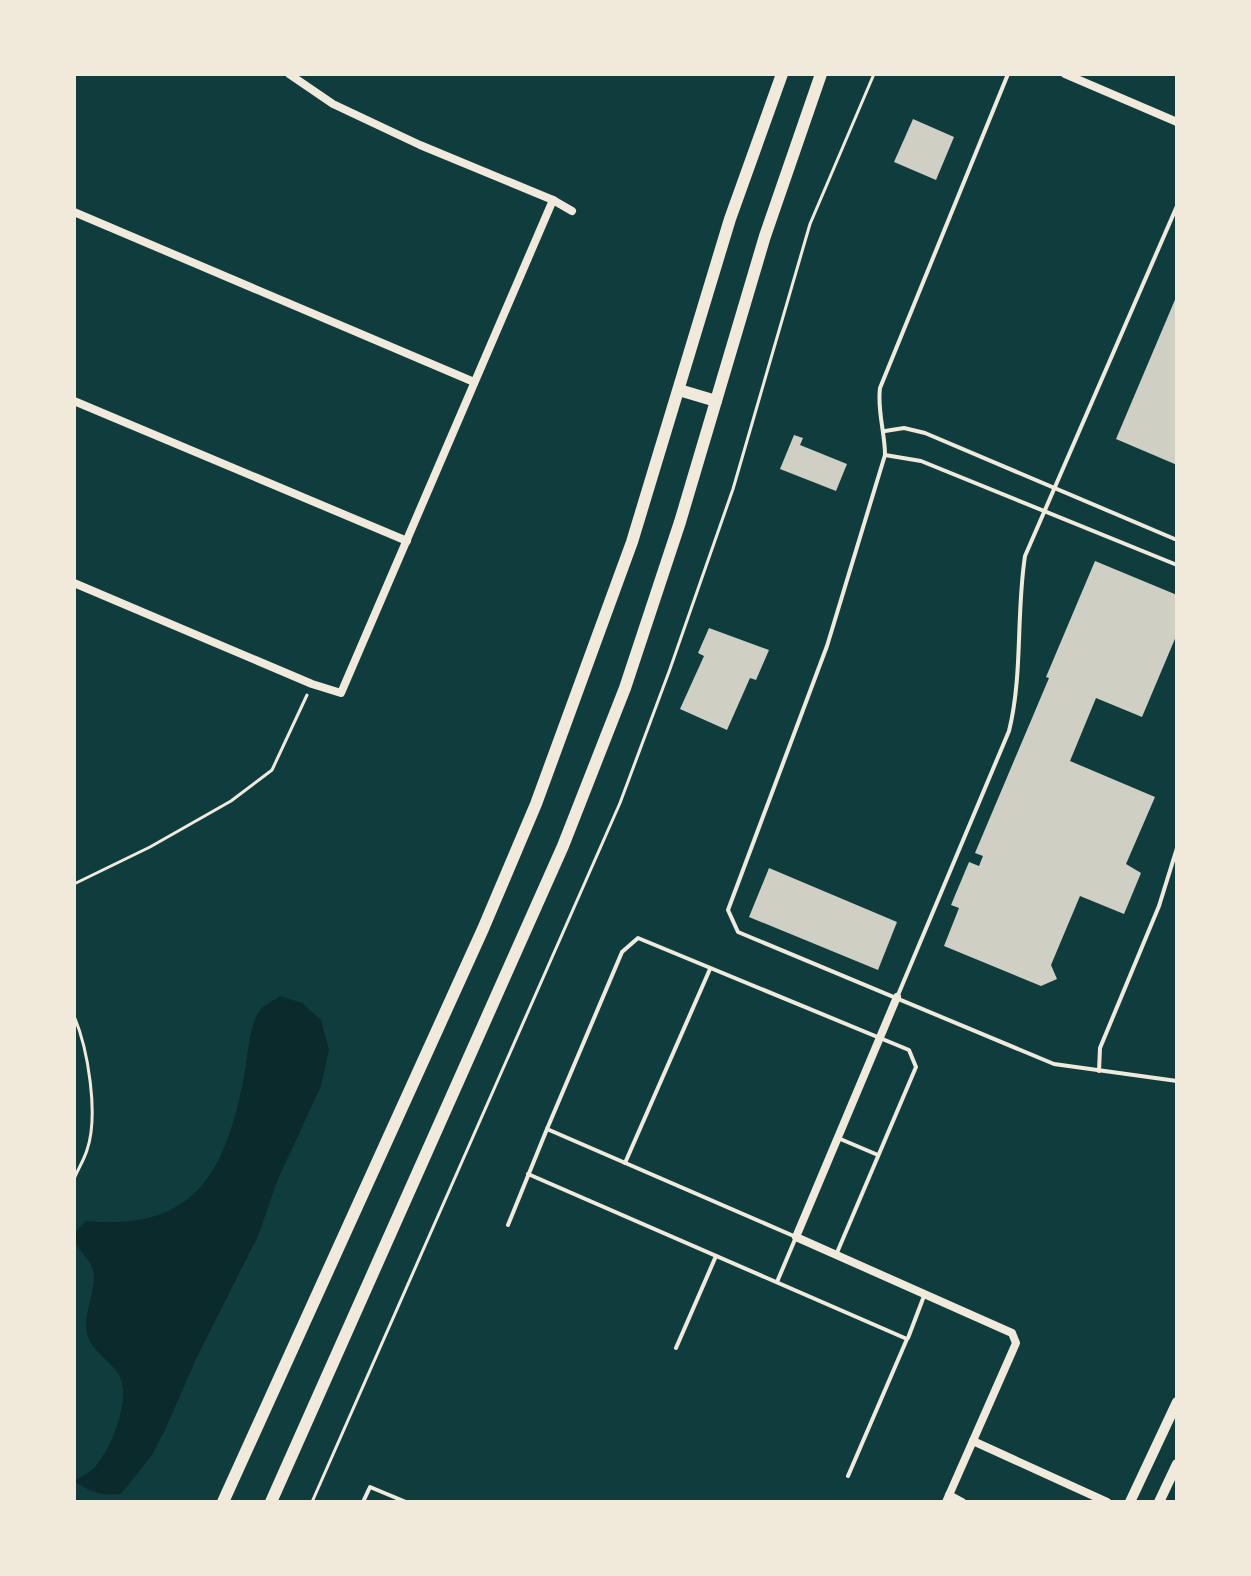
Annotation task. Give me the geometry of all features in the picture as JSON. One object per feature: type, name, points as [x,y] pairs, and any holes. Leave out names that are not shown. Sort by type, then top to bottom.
[{"type":"highway","points":[[223,1502],[483,929],[536,804],[584,680],[632,542],[730,219],[782,74]]},
{"type":"highway","points":[[271,1502],[568,832],[625,688],[680,522],[765,236],[821,74]]},
{"type":"highway","points":[[679,390],[716,401]]},
{"type":"street","points":[[289,74],[333,104],[572,211]]},
{"type":"street","points":[[1065,74],[1177,122]]},
{"type":"street","points":[[74,583],[312,684],[341,693],[553,200]]},
{"type":"street","points":[[74,212],[474,382]]},
{"type":"street","points":[[74,401],[407,541]]},
{"type":"street","points":[[897,997],[796,1237],[1012,1333],[1016,1343],[947,1499],[962,1502]]},
{"type":"street","points":[[1130,1502],[1177,1402]]},
{"type":"street","points":[[973,1441],[1107,1502]]},
{"type":"street","points":[[1159,1502],[1177,1464]]},
{"type":"lane","points":[[1008,74],[880,388],[878,405],[885,431],[885,455],[827,646],[728,910],[738,932],[1054,1064],[1177,1081]]},
{"type":"lane","points":[[897,997],[1009,731],[1017,701],[1025,556],[1177,206]]},
{"type":"lane","points":[[885,431],[904,428],[925,433],[1177,540]]},
{"type":"lane","points":[[885,455],[921,461],[1177,565]]},
{"type":"lane","points":[[1099,1072],[1100,1048],[1159,906],[1177,848]]},
{"type":"lane","points":[[508,1225],[622,952],[638,938],[909,1050],[916,1067],[836,1255]]},
{"type":"lane","points":[[625,1163],[710,969]]},
{"type":"lane","points":[[547,1129],[796,1237],[777,1282]]},
{"type":"lane","points":[[838,1138],[878,1155]]},
{"type":"lane","points":[[528,1174],[907,1339]]},
{"type":"lane","points":[[676,1348],[716,1256]]},
{"type":"lane","points":[[848,1476],[924,1296]]},
{"type":"lane","points":[[363,1502],[370,1487],[406,1502]]},
{"type":"path","points":[[312,1502],[620,803],[733,489],[810,224],[874,74]]},
{"type":"path","points":[[74,884],[150,847],[231,801],[272,770],[312,684]]},
{"type":"path","points":[[74,1016],[85,1051],[92,1114],[88,1148],[74,1179]]},
{"type":"water","points":[[280,996],[302,1003],[321,1020],[329,1050],[321,1086],[278,1179],[258,1236],[152,1455],[121,1494],[101,1494],[74,1481],[95,1467],[113,1436],[121,1410],[122,1385],[116,1370],[94,1348],[88,1337],[86,1321],[93,1270],[76,1244],[74,1233],[86,1221],[122,1222],[153,1217],[177,1206],[197,1190],[213,1170],[225,1145],[243,1082],[256,1016]]},
{"type":"building","points":[[913,119],[954,137],[936,180],[894,162]]},
{"type":"building","points":[[1177,295],[1177,465],[1116,439]]},
{"type":"building","points":[[794,435],[803,438],[800,445],[847,464],[836,491],[780,469]]},
{"type":"building","points":[[1095,561],[1177,595],[1177,634],[1142,717],[1096,698],[1070,761],[1155,797],[1126,864],[1141,873],[1124,914],[1080,896],[1051,965],[1057,979],[1041,986],[944,946],[959,908],[951,905],[969,862],[979,866],[983,856],[975,853]]},
{"type":"building","points":[[709,628],[769,650],[756,680],[750,678],[727,730],[680,709],[704,656],[698,653]]},
{"type":"building","points":[[769,868],[897,922],[878,970],[749,917]]}]
